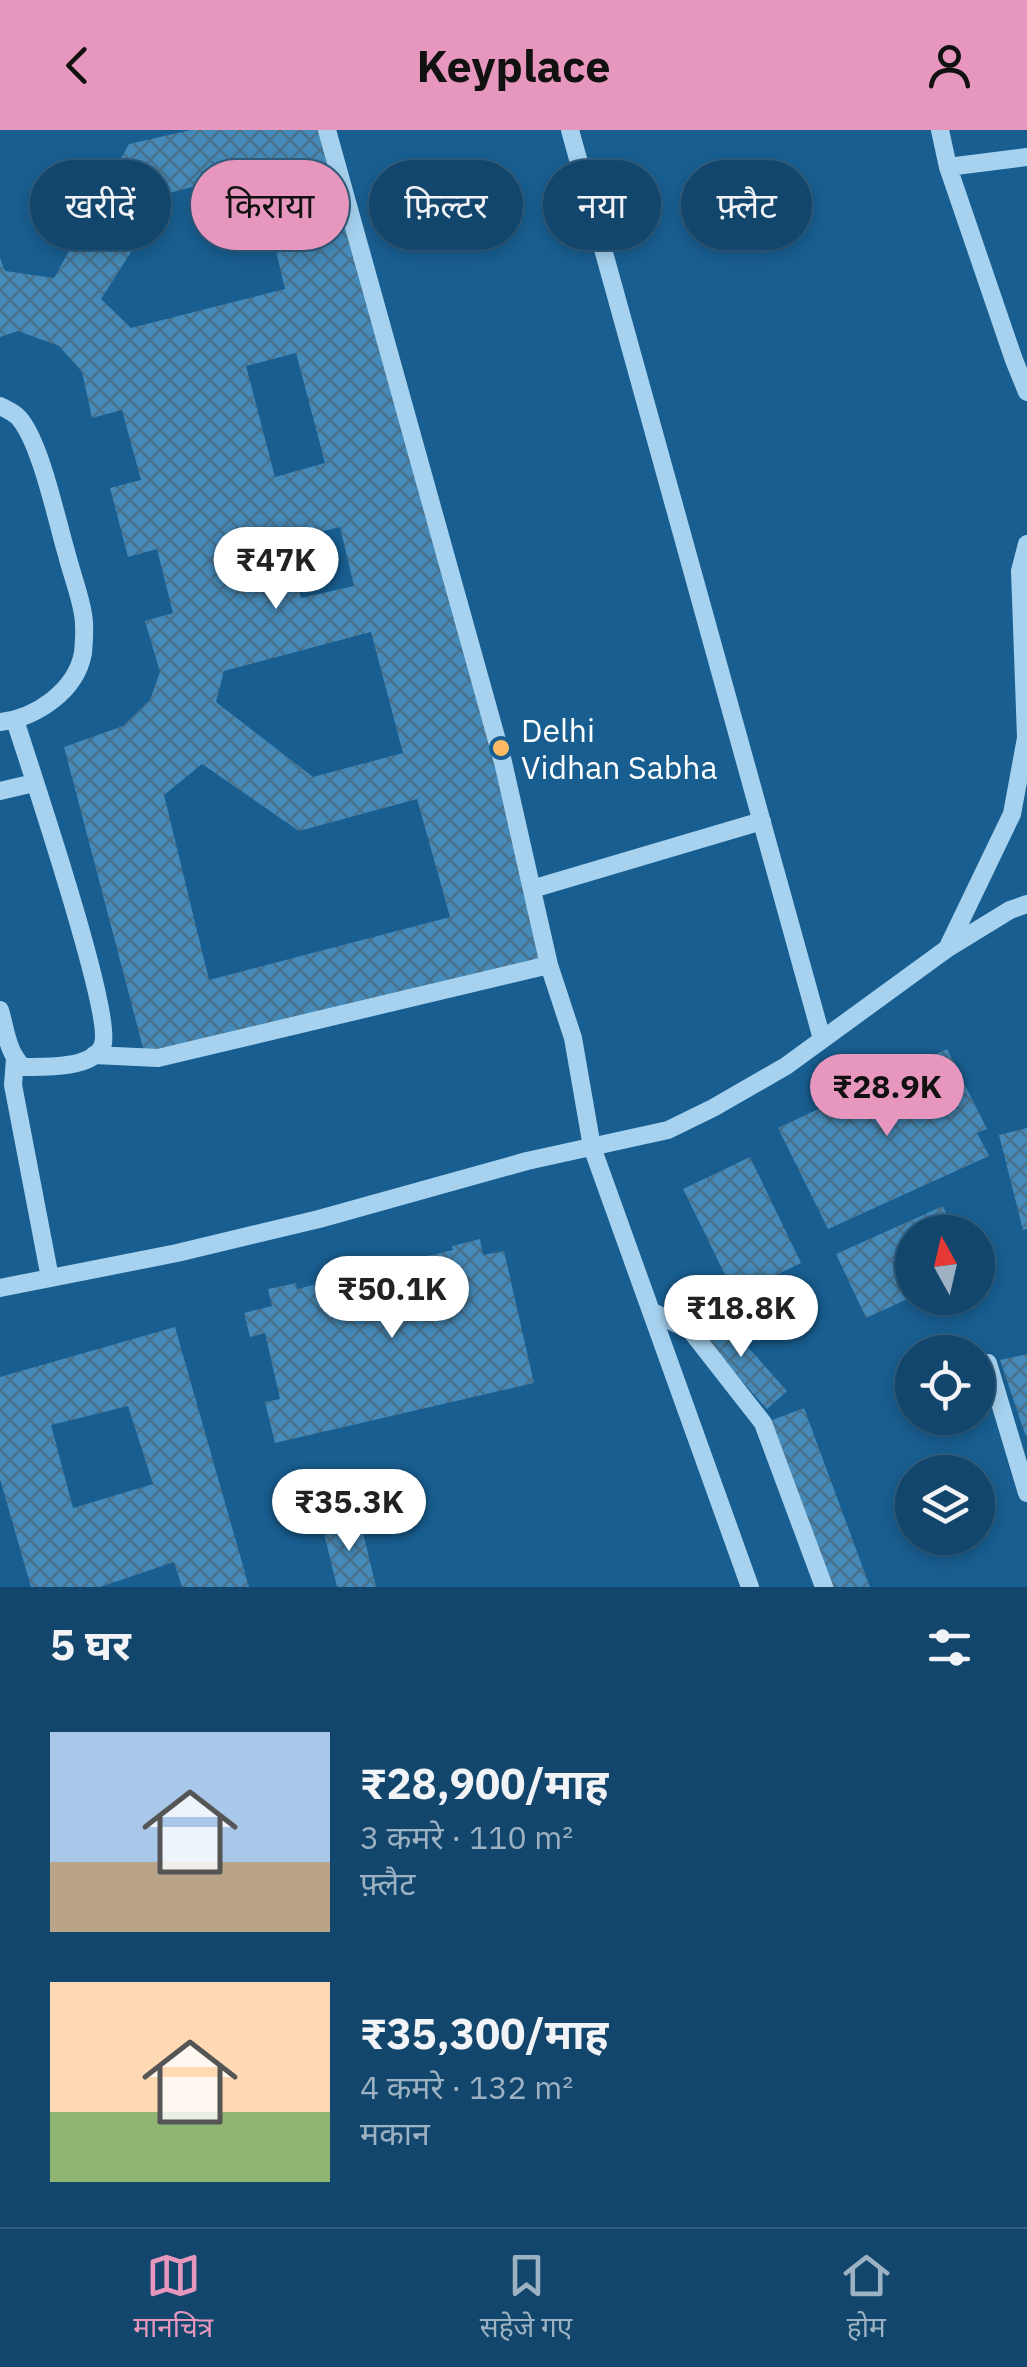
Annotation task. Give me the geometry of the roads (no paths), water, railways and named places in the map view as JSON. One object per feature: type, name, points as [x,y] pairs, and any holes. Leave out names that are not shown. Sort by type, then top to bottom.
[{"type":"lane","points":[[327,130],[503,762],[549,964],[573,1038],[592,1147],[750,1587]]},
{"type":"lane","points":[[570,130],[822,1039]]},
{"type":"lane","points":[[940,130],[948,167],[1027,392]]},
{"type":"lane","points":[[948,167],[1027,157]]},
{"type":"lane","points":[[0,406],[19,418],[33,444],[83,616],[82,654],[62,692],[36,712],[7,721],[34,783],[91,964],[104,1042],[94,1055],[64,1067],[23,1067],[10,1049],[0,1010]]},
{"type":"lane","points":[[948,948],[1012,814],[1026,738],[1020,571],[1027,544]]},
{"type":"lane","points":[[0,792],[34,783]]},
{"type":"lane","points":[[532,889],[762,821]]},
{"type":"lane","points":[[0,1288],[319,1219],[527,1161],[668,1130],[786,1066],[948,948],[1010,910],[1027,904]]},
{"type":"lane","points":[[94,1055],[158,1058],[549,964]]},
{"type":"lane","points":[[15,1060],[13,1085],[50,1278]]},
{"type":"lane","points":[[651,1311],[691,1331],[762,1424],[824,1587]]},
{"type":"lane","points":[[995,1386],[1027,1493]]},
{"type":"place","name":"Delhi Vidhan Sabha","points":[[501,748]]}]
